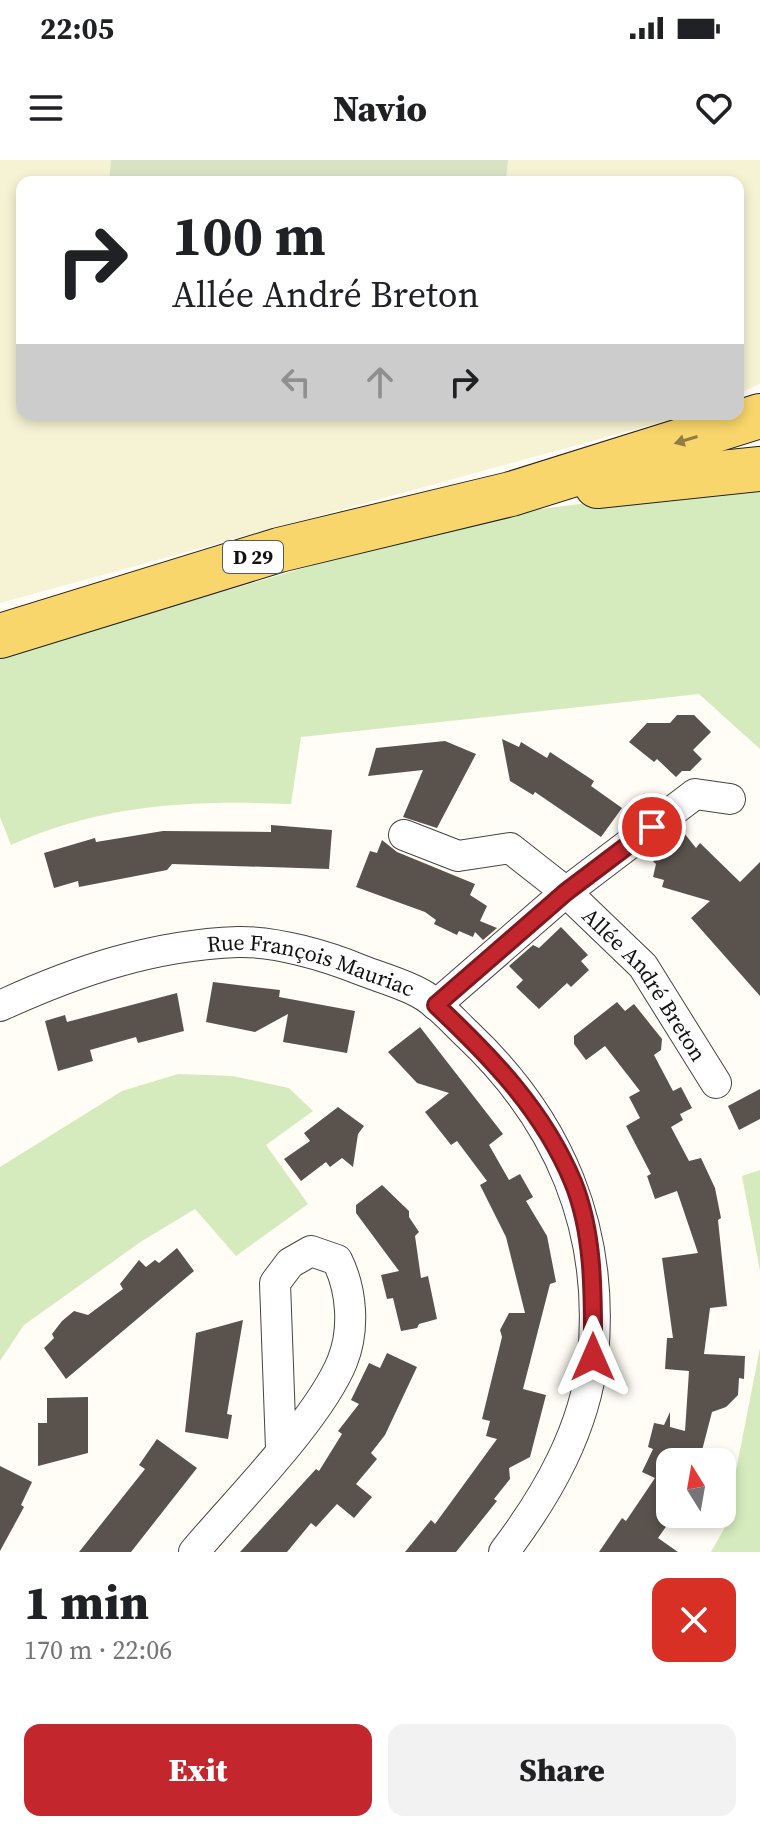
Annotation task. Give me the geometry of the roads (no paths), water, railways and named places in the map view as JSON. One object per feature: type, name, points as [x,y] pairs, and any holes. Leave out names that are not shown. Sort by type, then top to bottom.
[{"type":"main road","name":"D 29","points":[[0,636],[279,550],[511,494],[760,416]]},
{"type":"main road","name":"D 29","points":[[511,494],[760,469]]},
{"type":"street","name":"Allée André Breton","points":[[436,1005],[566,892],[695,794],[730,799]]},
{"type":"street","name":"Allée André Breton","points":[[404,835],[458,856],[510,848],[566,892],[643,966],[716,1083]]},
{"type":"street","name":"Rue François Mauriac","points":[[0,1006],[47,984],[141,953],[240,942],[328,957],[422,994],[493,1059],[535,1112],[573,1183],[586,1234],[593,1295],[593,1357],[575,1430],[544,1500],[504,1552]]},
{"type":"street","points":[[194,1552],[281,1449],[317,1402],[342,1361],[350,1321],[348,1282],[337,1260],[311,1251],[290,1263],[275,1283],[281,1449]]}]
